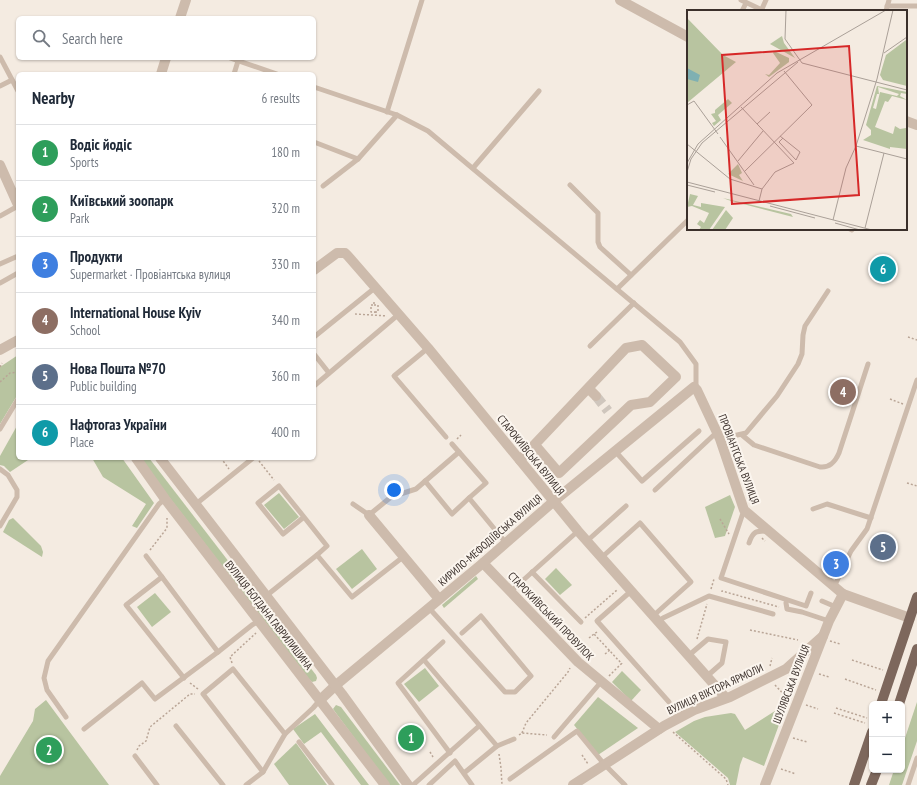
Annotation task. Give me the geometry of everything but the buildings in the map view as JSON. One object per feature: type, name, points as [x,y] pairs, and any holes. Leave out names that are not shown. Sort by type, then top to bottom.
[{"type":"main road","points":[[882,701],[917,597]]},
{"type":"main road","points":[[900,701],[917,649]]},
{"type":"main road","points":[[854,785],[870,737]]},
{"type":"main road","points":[[872,785],[875,773]]},
{"type":"street","points":[[181,16],[186,0]]},
{"type":"street","points":[[620,0],[687,36]]},
{"type":"street","points":[[162,72],[165,60]]},
{"type":"street","points":[[907,121],[917,125]]},
{"type":"street","points":[[0,166],[16,202]]},
{"type":"street","name":"СТАРОКИЇВСЬКА ВУЛИЦЯ","points":[[316,269],[337,253],[345,253],[428,348],[630,592],[690,654],[706,677],[726,698]]},
{"type":"street","points":[[0,350],[16,341]]},
{"type":"street","points":[[520,460],[626,348],[642,345],[676,377],[650,402],[631,405],[559,473],[535,445]]},
{"type":"street","points":[[589,388],[596,396]]},
{"type":"street","name":"ПРОВІАНТСЬКА ВУЛИЦЯ","points":[[696,388],[718,436],[744,510],[843,594],[910,618]]},
{"type":"street","name":"КИРИЛО-МЕФОДІЇВСЬКА ВУЛИЦЯ","points":[[320,700],[483,563],[554,501],[691,389],[696,388]]},
{"type":"street","points":[[608,411],[616,419]]},
{"type":"street","name":"ВУЛИЦЯ БОГДАНА ГАВРИЛИШИНА","points":[[137,460],[165,499],[385,785]]},
{"type":"street","name":"ВУЛИЦЯ БОГДАНА ГАВРИЛИШИНА","points":[[162,460],[336,685],[408,785]]},
{"type":"street","points":[[369,515],[439,599]]},
{"type":"street","name":"СТАРОКИЇВСЬКИЙ ПРОВУЛОК","points":[[483,563],[578,662],[659,729]]},
{"type":"street","name":"ШУЛЯВСЬКА ВУЛИЦЯ","points":[[765,785],[829,621],[843,594]]},
{"type":"street","name":"ВУЛИЦЯ ВІКТОРА ЯРМОЛИ","points":[[573,785],[659,729],[694,710],[726,698],[786,669],[823,636]]},
{"type":"lane","points":[[387,112],[422,0]]},
{"type":"lane","points":[[762,10],[766,0]]},
{"type":"lane","points":[[744,1],[760,10]]},
{"type":"lane","points":[[887,6],[917,6]]},
{"type":"lane","points":[[0,57],[16,87]]},
{"type":"lane","points":[[235,72],[238,61],[271,72]]},
{"type":"lane","points":[[0,86],[12,80]]},
{"type":"lane","points":[[316,88],[397,115],[428,131],[680,342],[696,364],[696,388]]},
{"type":"lane","points":[[473,168],[539,92]]},
{"type":"lane","points":[[323,186],[358,158],[397,115]]},
{"type":"lane","points":[[316,143],[358,158]]},
{"type":"lane","points":[[570,185],[598,213],[598,242],[600,247],[631,276]]},
{"type":"lane","points":[[0,216],[16,207]]},
{"type":"lane","points":[[617,289],[687,221]]},
{"type":"lane","points":[[0,264],[16,257]]},
{"type":"lane","points":[[0,283],[16,274]]},
{"type":"lane","points":[[316,335],[375,287]]},
{"type":"lane","points":[[654,490],[718,436],[742,435],[750,430],[777,396],[798,364],[802,354],[805,326],[828,291]]},
{"type":"lane","points":[[590,346],[634,303]]},
{"type":"lane","points":[[316,384],[398,315]]},
{"type":"lane","points":[[428,348],[394,376],[446,437]]},
{"type":"lane","points":[[316,357],[329,373]]},
{"type":"lane","points":[[742,435],[754,445],[826,468],[831,465],[839,453],[868,364]]},
{"type":"lane","points":[[834,587],[851,551],[867,529],[917,380]]},
{"type":"lane","points":[[0,429],[16,402]]},
{"type":"lane","points":[[615,451],[642,481],[700,431]]},
{"type":"lane","points":[[424,481],[452,514],[486,483],[452,444]]},
{"type":"lane","points":[[353,504],[369,515],[391,497],[416,489],[459,452]]},
{"type":"lane","points":[[196,504],[250,460]]},
{"type":"lane","points":[[0,469],[8,475],[17,490],[17,497],[0,526]]},
{"type":"lane","points":[[266,596],[327,546],[304,517],[279,486],[258,503],[283,534],[304,517]]},
{"type":"lane","points":[[469,498],[506,543]]},
{"type":"lane","points":[[66,717],[46,690],[44,678],[48,662],[159,504],[165,499]]},
{"type":"lane","points":[[813,509],[827,504],[871,518]]},
{"type":"lane","points":[[587,541],[626,506]]},
{"type":"lane","points":[[744,510],[721,578],[806,606],[811,593]]},
{"type":"lane","points":[[601,558],[640,523],[691,582],[655,619]]},
{"type":"lane","points":[[749,543],[752,535],[757,531],[768,530]]},
{"type":"lane","points":[[510,592],[578,531]]},
{"type":"lane","points":[[317,555],[352,597],[403,557]]},
{"type":"lane","points":[[146,556],[218,652]]},
{"type":"lane","points":[[532,572],[581,622]]},
{"type":"lane","points":[[162,577],[126,605],[184,678]]},
{"type":"lane","points":[[630,592],[597,621],[669,702]]},
{"type":"lane","points":[[655,619],[663,618],[709,596],[773,614]]},
{"type":"lane","points":[[822,601],[836,607]]},
{"type":"lane","points":[[786,603],[787,609],[802,612],[829,621]]},
{"type":"lane","points":[[429,608],[505,692],[515,692],[531,676],[481,616],[462,633]]},
{"type":"lane","points":[[84,729],[142,683],[155,699],[259,621]]},
{"type":"lane","points":[[690,654],[708,639],[726,642],[722,663],[706,677]]},
{"type":"lane","points":[[443,642],[398,682],[450,753]]},
{"type":"lane","points":[[424,660],[497,746]]},
{"type":"lane","points":[[263,772],[203,694],[233,669],[285,734]]},
{"type":"lane","points":[[554,737],[602,682]]},
{"type":"lane","points":[[246,785],[263,772],[285,734],[314,708],[320,700]]},
{"type":"lane","points":[[176,726],[223,785]]},
{"type":"lane","points":[[413,785],[479,726]]},
{"type":"lane","points":[[510,779],[577,732],[604,764],[625,785]]},
{"type":"lane","points":[[464,773],[497,746],[514,739]]},
{"type":"lane","points":[[299,742],[332,785]]},
{"type":"lane","points":[[135,756],[157,785]]},
{"type":"lane","points":[[908,785],[917,758]]},
{"type":"lane","points":[[429,785],[456,762],[472,785]]},
{"type":"path","points":[[375,287],[374,305],[371,305],[371,312],[375,312]]},
{"type":"path","points":[[374,305],[378,305],[378,312],[375,312],[375,315]]},
{"type":"path","points":[[343,313],[398,315]]},
{"type":"path","points":[[908,337],[917,340]]},
{"type":"path","points":[[0,367],[2,363]]},
{"type":"path","points":[[0,382],[10,373],[16,372]]},
{"type":"path","points":[[890,399],[908,406]]},
{"type":"path","points":[[222,460],[233,474]]},
{"type":"path","points":[[259,460],[279,486]]},
{"type":"path","points":[[907,483],[917,486]]},
{"type":"path","points":[[146,556],[167,528],[167,514]]},
{"type":"path","points":[[720,519],[729,534]]},
{"type":"path","points":[[690,654],[714,579]]},
{"type":"path","points":[[581,622],[621,586]]},
{"type":"path","points":[[720,598],[722,591],[779,607],[782,612]]},
{"type":"path","points":[[589,638],[602,626]]},
{"type":"path","points":[[750,630],[798,640]]},
{"type":"path","points":[[233,669],[230,657],[257,632]]},
{"type":"path","points":[[594,634],[622,664]]},
{"type":"path","points":[[606,654],[610,651]]},
{"type":"path","points":[[602,682],[629,656]]},
{"type":"path","points":[[770,670],[772,658]]},
{"type":"path","points":[[852,660],[883,670]]},
{"type":"path","points":[[514,739],[522,733],[526,723],[568,672],[570,667]]},
{"type":"path","points":[[184,678],[203,694]]},
{"type":"path","points":[[845,679],[876,690]]},
{"type":"path","points":[[772,682],[797,704],[818,709]]},
{"type":"path","points":[[142,743],[146,741],[150,727],[190,694],[203,694]]},
{"type":"path","points":[[836,708],[867,718]]},
{"type":"path","points":[[834,713],[865,723]]},
{"type":"path","points":[[670,730],[726,779],[728,785]]},
{"type":"path","points":[[522,733],[554,737]]},
{"type":"path","points":[[784,736],[807,742]]},
{"type":"path","points":[[497,746],[502,785]]},
{"type":"path","points":[[582,755],[590,766]]},
{"type":"path","points":[[772,766],[796,774]]},
{"type":"green space","points":[[16,356],[16,397],[0,424],[0,367]]},
{"type":"green space","points":[[16,428],[16,460],[28,460],[10,472],[4,466],[0,465],[0,456]]},
{"type":"green space","points":[[93,460],[123,460],[154,503],[137,528],[132,526],[146,504],[103,477]]},
{"type":"green space","points":[[141,460],[151,460],[317,678],[316,681],[312,682]]},
{"type":"green space","points":[[279,493],[299,517],[284,529],[264,505]]},
{"type":"green space","points":[[730,495],[735,507],[725,536],[715,538],[705,507]]},
{"type":"green space","points":[[13,518],[41,546],[43,552],[42,557],[3,532],[9,520]]},
{"type":"green space","points":[[362,549],[377,569],[352,589],[336,569]]},
{"type":"green space","points":[[556,568],[572,585],[560,595],[545,579]]},
{"type":"green space","points":[[476,576],[478,579],[444,608],[442,605]]},
{"type":"green space","points":[[155,593],[171,612],[152,627],[137,607]]},
{"type":"green space","points":[[425,668],[439,686],[419,702],[404,684]]},
{"type":"green space","points":[[622,671],[641,690],[631,701],[612,682]]},
{"type":"green space","points":[[598,697],[638,728],[598,755],[574,725]]},
{"type":"green space","points":[[46,700],[109,785],[0,785],[0,776],[33,721],[35,709]]},
{"type":"green space","points":[[917,702],[917,741],[902,785],[889,785],[893,773],[905,773],[905,738]]},
{"type":"green space","points":[[336,705],[341,707],[400,785],[389,785],[333,709]]},
{"type":"green space","points":[[778,709],[784,711],[764,766],[743,757],[736,785],[730,785],[728,778],[675,732],[694,721],[705,717],[731,713],[735,714],[745,730]]},
{"type":"green space","points":[[315,714],[369,785],[361,785],[321,732],[304,744],[293,729]]},
{"type":"green space","points":[[296,743],[327,785],[289,785],[274,764]]},
{"type":"tunnel","points":[[596,396],[608,411]]},
{"type":"place","name":"Нафтогаз України","points":[[883,269]]},
{"type":"place","name":"International House Kyiv","points":[[843,392]]},
{"type":"place","name":"Нова Пошта №70","points":[[883,547]]},
{"type":"place","name":"Продукти","points":[[836,564]]},
{"type":"place","name":"Водіс йодіс","points":[[411,738]]},
{"type":"place","name":"Київський зоопарк","points":[[49,750]]}]
